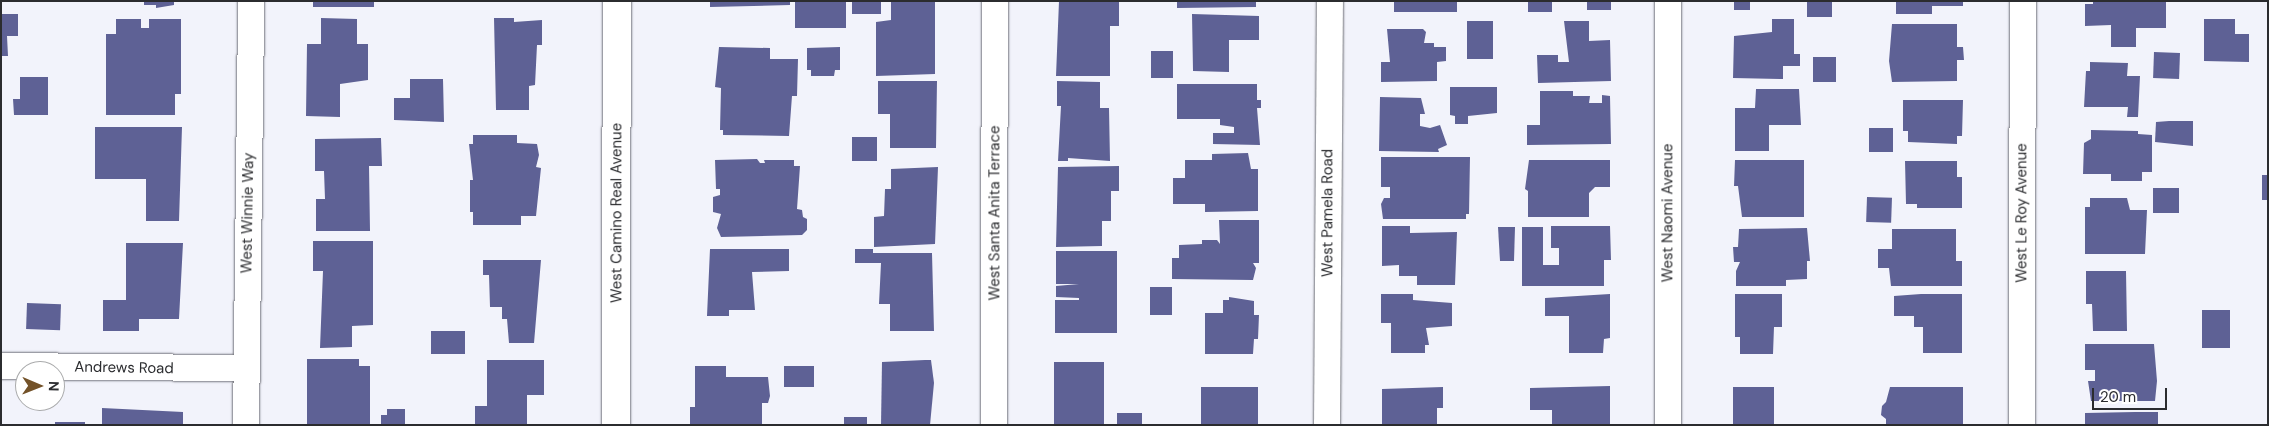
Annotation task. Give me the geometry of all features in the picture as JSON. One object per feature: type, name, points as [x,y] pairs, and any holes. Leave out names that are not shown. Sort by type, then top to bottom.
[{"type":"street","name":"West Winnie Way","points":[[246,425],[251,1]]},
{"type":"street","name":"West Camino Real Avenue","points":[[616,425],[617,1]]},
{"type":"street","name":"West Santa Anita Terrace","points":[[994,425],[995,1]]},
{"type":"street","name":"West Pamela Road","points":[[1327,425],[1330,1]]},
{"type":"street","name":"West Naomi Avenue","points":[[1668,1],[1668,425]]},
{"type":"street","name":"West Le Roy Avenue","points":[[2022,1],[2022,425]]},
{"type":"street","name":"Andrews Road","points":[[1,366],[246,368]]},
{"type":"building","points":[[144,1],[174,1],[174,5],[156,8],[156,5],[144,5]]},
{"type":"building","points":[[313,1],[374,1],[374,7],[313,7]]},
{"type":"building","points":[[710,1],[790,1],[790,5],[710,7]]},
{"type":"building","points":[[795,1],[846,1],[846,28],[795,28]]},
{"type":"building","points":[[852,1],[881,1],[881,14],[852,14]]},
{"type":"building","points":[[891,1],[935,1],[935,74],[876,76],[876,22],[891,20]]},
{"type":"building","points":[[1059,1],[1119,1],[1119,26],[1110,26],[1110,76],[1056,76]]},
{"type":"building","points":[[1177,1],[1256,1],[1256,7],[1177,8]]},
{"type":"building","points":[[1394,1],[1457,1],[1457,12],[1394,12]]},
{"type":"building","points":[[1528,1],[1552,1],[1552,12],[1528,12]]},
{"type":"building","points":[[1587,1],[1611,1],[1611,10],[1587,10]]},
{"type":"building","points":[[1734,1],[1750,1],[1750,10],[1734,10]]},
{"type":"building","points":[[1807,1],[1832,1],[1832,17],[1807,17]]},
{"type":"building","points":[[1896,1],[1963,1],[1963,6],[1932,6],[1932,14],[1896,14]]},
{"type":"building","points":[[2093,1],[2166,1],[2166,28],[2136,28],[2136,47],[2111,47],[2111,25],[2085,26],[2085,4],[2093,4]]},
{"type":"building","points":[[1,14],[18,14],[18,36],[7,36],[8,56],[1,56]]},
{"type":"building","points":[[1192,14],[1259,16],[1259,40],[1229,40],[1229,72],[1193,71]]},
{"type":"building","points":[[321,18],[357,19],[357,44],[368,44],[368,80],[340,84],[340,117],[306,116],[307,44],[321,44]]},
{"type":"building","points":[[494,18],[514,18],[514,22],[542,20],[542,45],[537,45],[535,85],[529,86],[529,110],[496,110]]},
{"type":"building","points":[[116,19],[141,19],[141,28],[149,28],[149,19],[181,19],[181,94],[175,94],[175,115],[106,115],[106,34],[116,34]]},
{"type":"building","points":[[1772,19],[1794,19],[1794,54],[1800,54],[1800,66],[1783,66],[1783,79],[1733,78],[1734,36],[1772,32]]},
{"type":"building","points":[[2204,19],[2235,19],[2235,34],[2249,34],[2249,62],[2204,61]]},
{"type":"building","points":[[1467,21],[1493,21],[1493,59],[1467,59]]},
{"type":"building","points":[[1564,21],[1589,21],[1589,41],[1610,40],[1611,81],[1538,83],[1537,55],[1558,55],[1558,62],[1569,62]]},
{"type":"building","points":[[1892,24],[1957,24],[1957,47],[1963,47],[1964,60],[1957,60],[1957,81],[1892,82],[1889,61]]},
{"type":"building","points":[[1387,29],[1423,29],[1426,32],[1424,43],[1434,43],[1434,47],[1446,47],[1446,61],[1437,62],[1437,81],[1381,82],[1381,62],[1390,62]]},
{"type":"building","points":[[719,47],[770,48],[770,59],[798,59],[797,96],[792,96],[789,136],[723,135],[723,130],[720,130],[721,88],[715,87]]},
{"type":"building","points":[[840,47],[840,70],[835,70],[834,76],[811,76],[811,70],[807,70],[807,48]]},
{"type":"building","points":[[1151,51],[1173,51],[1173,78],[1151,78]]},
{"type":"building","points":[[2154,52],[2180,53],[2179,79],[2153,78]]},
{"type":"building","points":[[1813,57],[1836,57],[1836,82],[1813,82]]},
{"type":"building","points":[[2090,62],[2128,63],[2127,76],[2140,76],[2138,117],[2127,117],[2128,107],[2084,107],[2086,71],[2090,71]]},
{"type":"building","points":[[20,77],[48,77],[48,115],[14,115],[13,99],[20,99]]},
{"type":"building","points":[[410,79],[443,79],[444,122],[394,120],[394,98],[410,98]]},
{"type":"building","points":[[878,81],[937,81],[936,148],[890,148],[890,114],[878,114]]},
{"type":"building","points":[[1057,81],[1100,82],[1100,108],[1109,108],[1110,161],[1068,158],[1068,161],[1058,161],[1061,106],[1057,106]]},
{"type":"building","points":[[1177,84],[1257,84],[1257,100],[1261,100],[1261,108],[1257,108],[1260,145],[1213,144],[1213,133],[1234,133],[1234,127],[1220,125],[1220,119],[1177,119]]},
{"type":"building","points":[[1450,87],[1497,87],[1497,113],[1468,116],[1468,124],[1455,124],[1455,116],[1450,115]]},
{"type":"building","points":[[1756,89],[1799,89],[1801,125],[1769,125],[1769,151],[1735,151],[1735,108],[1755,108]]},
{"type":"building","points":[[1540,91],[1573,91],[1573,96],[1590,96],[1589,103],[1602,103],[1602,95],[1610,96],[1611,144],[1527,145],[1527,125],[1540,125]]},
{"type":"building","points":[[1380,97],[1421,98],[1425,114],[1420,114],[1420,126],[1430,128],[1440,125],[1447,145],[1438,149],[1439,152],[1379,151]]},
{"type":"building","points":[[1903,100],[1963,100],[1962,136],[1957,136],[1957,144],[1908,142],[1908,131],[1903,131]]},
{"type":"building","points":[[2193,121],[2193,146],[2155,142],[2156,122]]},
{"type":"building","points":[[95,127],[182,127],[179,221],[146,221],[146,179],[95,179]]},
{"type":"building","points":[[1869,128],[1893,128],[1893,152],[1869,152]]},
{"type":"building","points":[[2091,130],[2138,131],[2138,134],[2152,135],[2152,172],[2142,172],[2142,181],[2111,181],[2111,174],[2083,174],[2084,143],[2091,139]]},
{"type":"building","points":[[473,135],[517,135],[517,143],[537,144],[539,155],[536,167],[541,168],[536,216],[521,216],[521,225],[473,225],[473,212],[470,212],[470,180],[473,180],[469,144],[473,144]]},
{"type":"building","points":[[852,137],[877,137],[877,161],[852,161]]},
{"type":"building","points":[[381,138],[382,166],[369,166],[370,231],[316,231],[316,199],[325,199],[324,171],[315,171],[315,139]]},
{"type":"building","points":[[1248,153],[1251,169],[1258,169],[1258,211],[1205,212],[1205,204],[1173,204],[1173,178],[1185,178],[1185,160],[1212,160],[1212,154]]},
{"type":"building","points":[[1381,157],[1470,157],[1469,214],[1466,214],[1466,219],[1383,219],[1381,204],[1384,198],[1390,198],[1390,187],[1381,187]]},
{"type":"building","points":[[757,159],[760,163],[765,163],[764,160],[794,160],[794,166],[800,166],[797,209],[802,210],[803,217],[807,219],[807,230],[802,235],[721,237],[717,228],[721,214],[713,212],[713,197],[720,195],[720,189],[716,189],[715,160]]},
{"type":"building","points":[[1529,160],[1610,160],[1610,187],[1595,187],[1589,193],[1589,217],[1528,217],[1528,191],[1525,189]]},
{"type":"building","points":[[1735,160],[1804,160],[1804,217],[1742,217],[1738,186],[1734,186]]},
{"type":"building","points":[[1905,161],[1957,161],[1957,177],[1962,177],[1962,208],[1917,208],[1917,204],[1906,204]]},
{"type":"building","points":[[1119,166],[1119,191],[1111,191],[1111,221],[1102,221],[1102,246],[1056,247],[1058,167]]},
{"type":"building","points":[[938,167],[935,244],[874,247],[874,217],[884,216],[885,189],[891,189],[891,169]]},
{"type":"building","points":[[2262,175],[2268,175],[2268,200],[2262,200]]},
{"type":"building","points":[[2153,188],[2179,188],[2179,213],[2153,213]]},
{"type":"building","points":[[1867,197],[1892,198],[1891,223],[1866,222]]},
{"type":"building","points":[[2090,198],[2127,198],[2130,210],[2147,210],[2145,254],[2085,254],[2085,207],[2090,207]]},
{"type":"building","points":[[1219,220],[1259,220],[1259,263],[1253,263],[1256,268],[1253,280],[1172,279],[1172,258],[1179,258],[1179,245],[1202,244],[1202,240],[1217,240],[1220,244]]},
{"type":"building","points":[[1382,226],[1410,226],[1410,233],[1457,232],[1455,285],[1417,285],[1417,276],[1399,276],[1399,265],[1382,266]]},
{"type":"building","points":[[1551,226],[1610,226],[1611,260],[1604,260],[1604,286],[1522,286],[1522,227],[1543,227],[1543,265],[1559,265],[1559,248],[1551,248]]},
{"type":"building","points":[[1498,227],[1515,227],[1514,261],[1500,261]]},
{"type":"building","points":[[1807,228],[1810,261],[1807,261],[1807,279],[1786,280],[1786,286],[1736,286],[1736,271],[1740,262],[1734,262],[1733,247],[1738,247],[1739,229]]},
{"type":"building","points":[[1892,229],[1956,229],[1956,261],[1962,261],[1962,286],[1891,286],[1889,268],[1878,268],[1878,249],[1892,249]]},
{"type":"building","points":[[313,241],[373,241],[373,325],[352,326],[352,347],[320,348],[323,271],[313,271]]},
{"type":"building","points":[[126,243],[183,243],[179,319],[139,319],[139,331],[103,331],[103,300],[126,300]]},
{"type":"building","points":[[710,249],[789,249],[789,271],[752,272],[755,310],[729,310],[729,316],[707,316]]},
{"type":"building","points":[[855,249],[873,249],[873,253],[932,253],[934,331],[890,331],[890,304],[879,304],[881,263],[855,263]]},
{"type":"building","points":[[1056,251],[1117,251],[1117,333],[1055,333],[1055,300],[1079,300],[1079,298],[1056,297],[1056,286],[1079,284],[1056,284]]},
{"type":"building","points":[[483,260],[541,260],[534,343],[509,343],[507,319],[502,319],[502,307],[490,307],[489,275],[483,275]]},
{"type":"building","points":[[2086,271],[2126,271],[2127,331],[2093,331],[2092,304],[2086,304]]},
{"type":"building","points":[[1150,287],[1172,287],[1172,315],[1150,315]]},
{"type":"building","points":[[1381,294],[1413,294],[1413,300],[1452,303],[1452,326],[1426,328],[1429,345],[1425,345],[1425,353],[1391,353],[1391,323],[1381,323]]},
{"type":"building","points":[[1610,294],[1610,338],[1604,339],[1603,353],[1569,353],[1569,316],[1545,316],[1545,298]]},
{"type":"building","points":[[1735,294],[1782,294],[1782,327],[1774,327],[1773,354],[1740,354],[1740,337],[1735,337]]},
{"type":"building","points":[[1962,294],[1962,353],[1923,353],[1923,327],[1914,327],[1914,316],[1894,316],[1894,296]]},
{"type":"building","points":[[1229,297],[1254,301],[1254,315],[1259,315],[1258,339],[1254,339],[1253,354],[1205,354],[1205,313],[1223,313],[1223,300],[1229,300]]},
{"type":"building","points":[[27,303],[61,304],[60,330],[26,329]]},
{"type":"building","points":[[2202,310],[2230,310],[2230,348],[2202,348]]},
{"type":"building","points":[[431,331],[465,331],[465,354],[431,354]]},
{"type":"building","points":[[2085,344],[2154,344],[2157,381],[2155,401],[2091,401],[2088,381],[2095,381],[2095,370],[2085,370]]},
{"type":"building","points":[[307,359],[359,359],[359,366],[370,366],[370,424],[307,425]]},
{"type":"building","points":[[487,360],[544,360],[544,395],[527,395],[527,425],[475,424],[475,406],[487,406]]},
{"type":"building","points":[[931,360],[934,383],[930,425],[881,425],[882,362]]},
{"type":"building","points":[[1054,362],[1104,362],[1104,425],[1054,425]]},
{"type":"building","points":[[695,366],[726,366],[726,377],[768,377],[770,396],[768,403],[762,403],[762,425],[690,425],[690,407],[695,407]]},
{"type":"building","points":[[784,366],[814,366],[814,387],[784,387]]},
{"type":"building","points":[[1610,386],[1610,425],[1552,425],[1552,410],[1530,410],[1530,388]]},
{"type":"building","points":[[1201,387],[1258,387],[1258,425],[1201,425]]},
{"type":"building","points":[[1443,387],[1443,408],[1437,408],[1437,425],[1382,425],[1382,389]]},
{"type":"building","points":[[1733,387],[1774,387],[1774,425],[1733,425]]},
{"type":"building","points":[[1890,387],[1963,387],[1963,425],[1886,425],[1886,419],[1881,415],[1882,406],[1886,402]]},
{"type":"building","points":[[102,408],[183,412],[183,425],[102,425]]},
{"type":"building","points":[[387,409],[405,409],[405,425],[381,425],[381,415],[387,415]]},
{"type":"building","points":[[2158,412],[2158,425],[2085,425],[2085,413]]},
{"type":"building","points":[[1117,413],[1142,413],[1142,425],[1117,425]]},
{"type":"building","points":[[844,417],[867,417],[867,425],[844,425]]},
{"type":"building","points":[[55,422],[85,422],[85,425],[55,425]]}]
